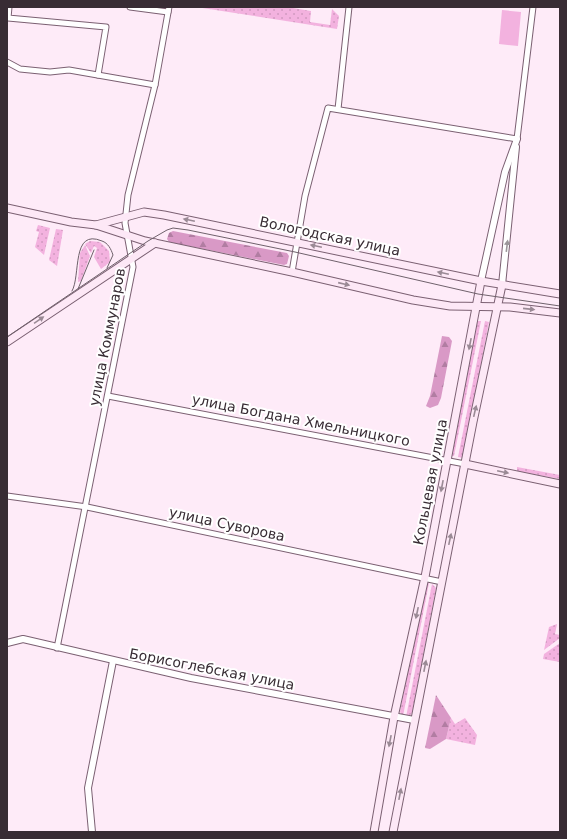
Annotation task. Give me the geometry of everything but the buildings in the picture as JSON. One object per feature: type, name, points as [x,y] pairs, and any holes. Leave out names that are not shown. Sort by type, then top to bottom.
[{"type":"main road","name":"Вологодская улица","points":[[7,208],[71,222],[96,225],[155,243],[292,272],[413,300],[450,306],[498,307],[560,313]]},
{"type":"main road","name":"Вологодская улица","points":[[96,225],[144,212],[481,281],[560,294]]},
{"type":"main road","points":[[7,342],[155,243]]},
{"type":"main road","name":"Кольцевая улица","points":[[374,832],[394,717],[425,577],[481,281]]},
{"type":"main road","name":"Кольцевая улица","points":[[393,832],[465,464],[502,285]]},
{"type":"main road","name":"улица Богдана Хмельницкого","points":[[465,464],[560,484]]},
{"type":"street","points":[[9,7],[7,20],[106,27],[98,75]]},
{"type":"street","points":[[130,7],[169,9]]},
{"type":"street","points":[[338,109],[349,7]]},
{"type":"street","name":"Кольцевая улица","points":[[502,285],[510,225],[517,139],[533,7]]},
{"type":"street","name":"улица Коммунаров","points":[[57,648],[87,507],[133,267],[133,257],[126,235],[128,195],[155,85],[169,9]]},
{"type":"street","points":[[7,62],[20,69],[50,72],[69,70],[155,85]]},
{"type":"street","points":[[292,272],[305,196],[328,108],[517,139]]},
{"type":"street","name":"Кольцевая улица","points":[[481,281],[505,172],[517,139]]},
{"type":"street","name":"улица Богдана Хмельницкого","points":[[108,396],[465,464]]},
{"type":"street","name":"улица Суворова","points":[[7,496],[87,507],[365,566],[425,577],[442,582]]},
{"type":"street","name":"Борисоглебская улица","points":[[7,643],[23,639],[113,661],[414,720]]},
{"type":"street","points":[[92,832],[88,788],[113,661]]},
{"type":"shaded area","points":[[196,7],[287,7],[311,11],[310,22],[330,25],[332,9],[339,16],[337,29]]},
{"type":"shaded area","points":[[502,10],[521,12],[518,46],[499,44]]},
{"type":"shaded area","points":[[38,225],[50,228],[44,255],[35,247],[39,232],[36,231]]},
{"type":"shaded area","points":[[56,229],[63,230],[57,266],[49,260]]},
{"type":"shaded area","points":[[90,241],[100,242],[109,251],[110,262],[101,269],[94,257],[97,248],[94,246],[91,253],[85,244]]},
{"type":"shaded area","points":[[85,245],[90,256],[81,281],[78,282],[80,253]]},
{"type":"shaded area","points":[[477,321],[481,321],[454,456],[450,456]]},
{"type":"shaded area","points":[[485,321],[489,322],[463,458],[458,457]]},
{"type":"shaded area","points":[[517,467],[560,475],[560,479],[517,471]]},
{"type":"shaded area","points":[[429,583],[403,716],[400,712],[424,586]]},
{"type":"shaded area","points":[[432,584],[436,588],[412,713],[409,717],[406,717]]},
{"type":"shaded area","points":[[557,624],[555,634],[560,635],[560,638],[544,650],[549,627]]},
{"type":"shaded area","points":[[560,643],[560,662],[543,659],[544,654]]},
{"type":"shaded area","points":[[451,718],[455,724],[465,718],[477,735],[475,745],[446,739]]},
{"type":"green space","points":[[173,231],[287,253],[289,256],[287,264],[284,265],[169,242],[167,239],[169,233]]},
{"type":"green space","points":[[442,336],[449,337],[452,341],[441,398],[438,405],[430,408],[426,406],[430,396]]},
{"type":"green space","points":[[436,695],[451,718],[446,739],[430,749],[425,748]]},
{"type":"tram line","points":[[7,337],[148,241],[173,228],[295,252],[478,294],[560,306]]},
{"type":"tram line","points":[[72,291],[75,284],[81,247],[86,241],[92,239],[102,241],[108,245],[113,255],[107,268]]},
{"type":"tram line","points":[[78,289],[94,250]]}]
